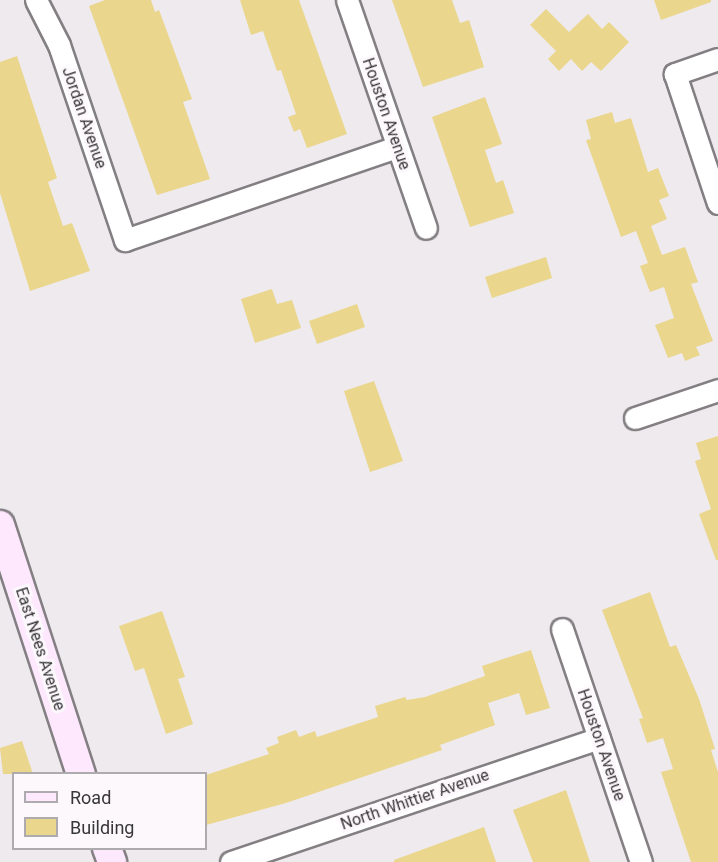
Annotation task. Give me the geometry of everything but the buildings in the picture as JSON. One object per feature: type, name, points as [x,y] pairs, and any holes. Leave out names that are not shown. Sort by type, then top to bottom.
[{"type":"main road","name":"East Nees Avenue","points":[[0,525],[80,772]]},
{"type":"street","name":"Jordan Avenue","points":[[36,0],[59,45],[125,240],[397,147]]},
{"type":"street","name":"Houston Avenue","points":[[347,0],[426,228]]},
{"type":"street","points":[[718,59],[675,74],[718,202]]},
{"type":"street","points":[[635,418],[718,390]]},
{"type":"street","name":"Houston Avenue","points":[[561,629],[641,862]]},
{"type":"street","name":"North Whittier Avenue","points":[[231,862],[599,738]]}]
